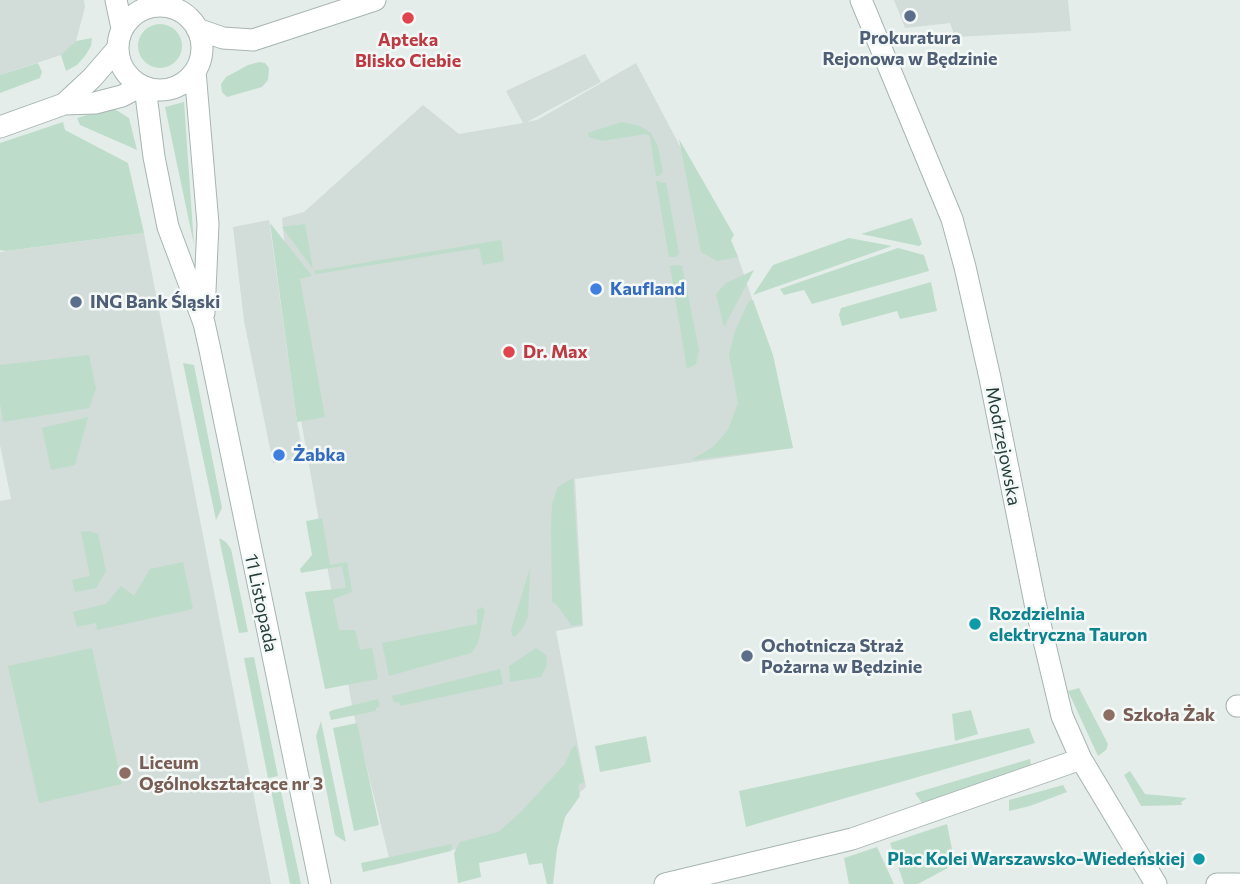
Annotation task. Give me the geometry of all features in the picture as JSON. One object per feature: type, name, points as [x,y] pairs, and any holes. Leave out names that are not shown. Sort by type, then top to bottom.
[{"type":"street","points":[[116,0],[121,63],[129,76],[143,86],[164,90],[181,84],[195,71],[202,49],[189,15]]},
{"type":"street","points":[[64,104],[92,78],[132,16],[145,8],[160,5],[175,8],[223,38],[253,40],[375,0]]},
{"type":"street","name":"Modrzejowska","points":[[861,0],[952,219],[990,378],[1050,670],[1062,716],[1081,759],[1156,884]]},
{"type":"street","name":"11 Listopada","points":[[195,71],[208,224],[204,323]]},
{"type":"street","points":[[0,127],[64,104],[96,103],[122,96],[143,86]]},
{"type":"street","name":"11 Listopada","points":[[143,86],[168,227],[204,323],[320,884]]},
{"type":"street","points":[[665,884],[852,839],[1081,759]]},
{"type":"street","points":[[1217,884],[1237,884]]},
{"type":"shaded area","points":[[0,0],[84,0],[85,7],[76,41],[64,54],[0,75]]},
{"type":"shaded area","points":[[894,0],[1068,0],[1071,31],[955,37],[950,23],[905,28]]},
{"type":"shaded area","points":[[585,54],[601,82],[527,122],[537,120],[636,63],[737,254],[771,355],[793,448],[575,479],[583,626],[556,631],[586,787],[538,828],[391,866],[353,711],[302,426],[282,218],[304,212],[423,105],[459,134],[523,123],[506,91]]},
{"type":"shaded area","points":[[269,220],[304,457],[273,463],[244,321],[233,227]]},
{"type":"shaded area","points":[[144,233],[271,884],[0,884],[0,501],[11,499],[0,445],[0,252]]},
{"type":"green space","points":[[160,24],[176,30],[182,46],[176,62],[160,68],[144,62],[138,46],[144,30]]},
{"type":"green space","points":[[92,38],[85,56],[77,65],[66,71],[61,55],[76,41]]},
{"type":"green space","points":[[259,62],[265,63],[269,68],[268,80],[262,87],[227,97],[222,92],[221,84],[226,77]]},
{"type":"green space","points":[[38,63],[42,72],[40,78],[0,93],[0,75]]},
{"type":"green space","points":[[184,102],[194,245],[165,107]]},
{"type":"green space","points":[[107,109],[116,110],[129,118],[137,150],[80,125],[77,118]]},
{"type":"green space","points":[[63,122],[65,130],[128,163],[144,233],[0,250],[0,143]]},
{"type":"green space","points":[[621,122],[640,126],[651,133],[658,147],[663,172],[659,176],[656,176],[650,136],[645,134],[602,141],[589,137],[588,133]]},
{"type":"green space","points":[[679,139],[734,235],[731,240],[738,257],[717,261],[701,252]]},
{"type":"green space","points":[[656,181],[666,183],[679,253],[676,257],[669,257]]},
{"type":"green space","points":[[912,218],[922,244],[919,246],[861,234]]},
{"type":"green space","points":[[270,223],[312,276],[300,279],[325,417],[297,422]]},
{"type":"green space","points":[[305,224],[313,269],[282,227]]},
{"type":"green space","points":[[849,238],[892,246],[753,295],[773,265]]},
{"type":"green space","points":[[501,240],[504,261],[483,265],[479,248],[316,274],[314,271]]},
{"type":"green space","points":[[898,248],[924,255],[929,271],[812,304],[804,290],[784,295],[780,289]]},
{"type":"green space","points":[[670,266],[682,266],[699,350],[696,364],[687,369]]},
{"type":"green space","points":[[754,270],[724,327],[716,294],[726,283]]},
{"type":"green space","points":[[931,282],[937,311],[900,319],[897,311],[842,326],[839,315],[841,308]]},
{"type":"green space","points":[[753,300],[773,355],[793,448],[691,460],[713,447],[728,430],[738,403],[729,354],[735,331],[749,301]]},
{"type":"green space","points":[[89,355],[96,389],[89,408],[3,422],[0,365]]},
{"type":"green space","points":[[183,363],[194,365],[222,508],[216,520]]},
{"type":"green space","points":[[88,417],[75,465],[51,470],[42,428]]},
{"type":"green space","points":[[573,478],[582,624],[572,626],[552,602],[551,525],[552,504],[558,487]]},
{"type":"green space","points":[[322,518],[330,565],[347,562],[352,592],[333,599],[339,630],[355,630],[360,650],[372,648],[378,679],[325,689],[305,592],[346,588],[342,566],[301,573],[300,569],[312,555],[306,521]]},
{"type":"green space","points":[[81,532],[98,534],[106,571],[96,588],[75,592],[72,580],[90,576]]},
{"type":"green space","points":[[219,538],[231,549],[248,632],[239,633]]},
{"type":"green space","points":[[183,562],[193,609],[97,630],[96,623],[77,627],[73,612],[106,604],[121,586],[134,596],[150,569]]},
{"type":"green space","points":[[530,568],[528,616],[515,637],[511,630]]},
{"type":"green space","points":[[482,607],[485,610],[478,643],[471,653],[389,676],[382,643],[477,624],[477,610]]},
{"type":"green space","points":[[92,648],[122,784],[39,803],[8,666]]},
{"type":"green space","points":[[536,648],[546,655],[547,665],[541,677],[510,682],[509,666]]},
{"type":"green space","points":[[254,657],[278,776],[268,778],[244,658]]},
{"type":"green space","points":[[500,669],[503,684],[400,706],[399,702],[394,703],[392,696]]},
{"type":"green space","points":[[1079,688],[1108,744],[1106,750],[1098,756],[1068,691]]},
{"type":"green space","points":[[378,699],[380,706],[376,711],[331,720],[329,712],[333,710]]},
{"type":"green space","points":[[971,710],[978,734],[955,741],[952,714]]},
{"type":"green space","points":[[321,721],[346,842],[335,835],[316,736]]},
{"type":"green space","points":[[357,723],[379,825],[354,831],[333,728]]},
{"type":"green space","points":[[1029,728],[1035,743],[746,827],[739,791]]},
{"type":"green space","points":[[646,736],[651,762],[600,772],[595,746]]},
{"type":"green space","points":[[576,745],[584,782],[578,785],[580,796],[565,817],[557,849],[553,884],[547,884],[542,863],[529,865],[526,853],[479,863],[481,877],[458,883],[454,853],[460,842],[498,832],[519,814],[565,764]]},
{"type":"green space","points":[[1030,759],[1031,765],[1017,770],[1010,779],[926,809],[915,793]]},
{"type":"green space","points":[[1130,771],[1145,794],[1187,798],[1181,802],[1182,805],[1141,806],[1124,775]]},
{"type":"green space","points":[[1063,785],[1067,792],[1009,811],[1009,800]]},
{"type":"green space","points":[[280,787],[301,884],[290,884],[271,790]]},
{"type":"green space","points":[[947,824],[955,864],[918,884],[904,884],[890,843]]},
{"type":"green space","points":[[452,844],[451,851],[363,872],[361,863]]},
{"type":"green space","points":[[877,847],[894,884],[849,884],[844,858]]},
{"type":"place","name":"Prokuratura Rejonowa w Będzinie","points":[[910,16]]},
{"type":"place","name":"Apteka Blisko Ciebie","points":[[408,18]]},
{"type":"place","name":"Kaufland","points":[[596,289]]},
{"type":"place","name":"ING Bank Śląski","points":[[76,302]]},
{"type":"place","name":"Dr. Max","points":[[509,352]]},
{"type":"place","name":"Żabka","points":[[279,455]]},
{"type":"place","name":"Rozdzielnia elektryczna Tauron","points":[[975,624]]},
{"type":"place","name":"Ochotnicza Straż Pożarna w Będzinie","points":[[747,656]]},
{"type":"place","name":"Szkoła Żak","points":[[1109,715]]},
{"type":"place","name":"Liceum Ogólnokształcące nr 3","points":[[125,773]]},
{"type":"place","name":"Plac Kolei Warszawsko-Wiedeńskiej","points":[[1199,859]]}]
